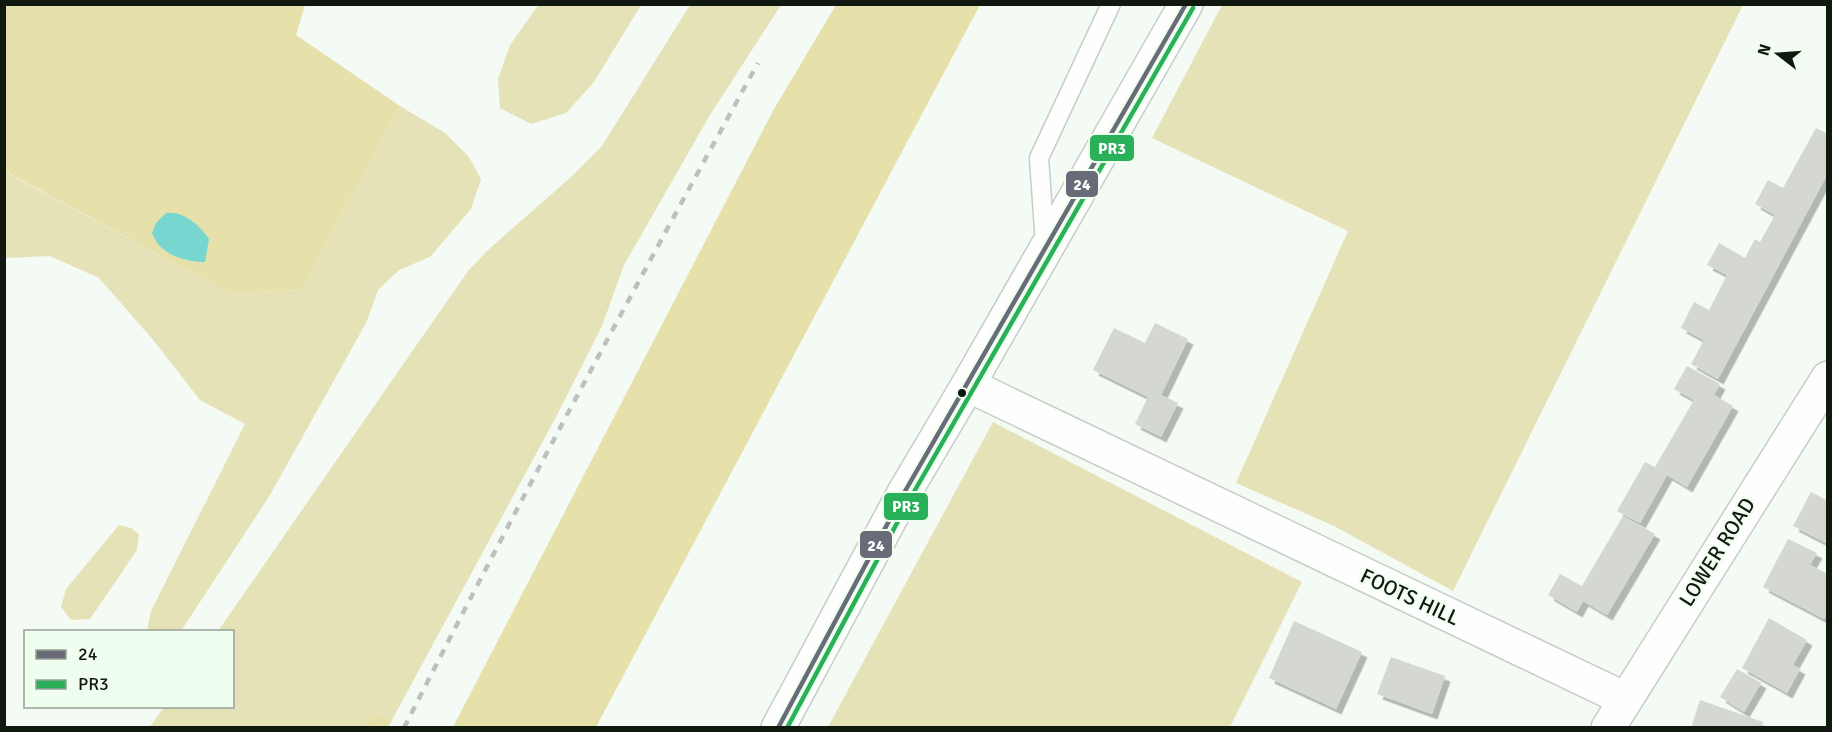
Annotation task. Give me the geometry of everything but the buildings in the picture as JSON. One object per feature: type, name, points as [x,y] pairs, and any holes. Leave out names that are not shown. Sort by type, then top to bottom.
[{"type":"main road","points":[[778,728],[904,493],[968,386],[1186,4]]},
{"type":"main road","name":"LOWER ROAD","points":[[1608,728],[1827,378]]},
{"type":"main road","name":"FOOTS HILL","points":[[968,386],[1625,699]]},
{"type":"lane","points":[[1046,249],[1039,158],[1111,4]]},
{"type":"shaded area","points":[[539,4],[641,5],[594,82],[566,113],[531,124],[500,108],[498,79],[510,45]]},
{"type":"shaded area","points":[[4,5],[305,5],[296,35],[400,106],[301,290],[229,293],[5,171]]},
{"type":"shaded area","points":[[690,5],[781,5],[710,115],[624,265],[602,326],[557,415],[392,720],[376,714],[363,728],[149,728],[163,708],[234,708],[234,630],[219,630],[468,271],[602,146]]},
{"type":"shaded area","points":[[836,5],[980,5],[596,727],[453,727],[774,109]]},
{"type":"shaded area","points":[[1222,5],[1743,5],[1453,591],[1334,526],[1236,483],[1348,231],[1152,138]]},
{"type":"shaded area","points":[[400,106],[445,133],[469,157],[481,179],[471,209],[430,257],[399,270],[378,290],[366,323],[270,495],[182,630],[147,630],[151,611],[245,424],[200,400],[154,341],[99,278],[50,256],[5,258],[4,171],[229,293],[301,290]]},
{"type":"shaded area","points":[[993,422],[1302,582],[1230,727],[828,727]]},
{"type":"shaded area","points":[[119,525],[131,528],[139,534],[137,550],[90,619],[71,620],[61,607],[66,589]]},
{"type":"shaded area","points":[[376,714],[392,720],[388,727],[363,727]]},
{"type":"water","points":[[166,213],[185,217],[196,224],[209,239],[205,262],[173,255],[155,240],[152,233],[156,223]]},
{"type":"railway","points":[[404,728],[578,394],[758,63]]},
{"type":"transit line","name":"24","points":[[778,728],[904,493],[1186,4]]},
{"type":"transit line","name":"PR3","points":[[787,728],[911,497],[1193,8]]}]
